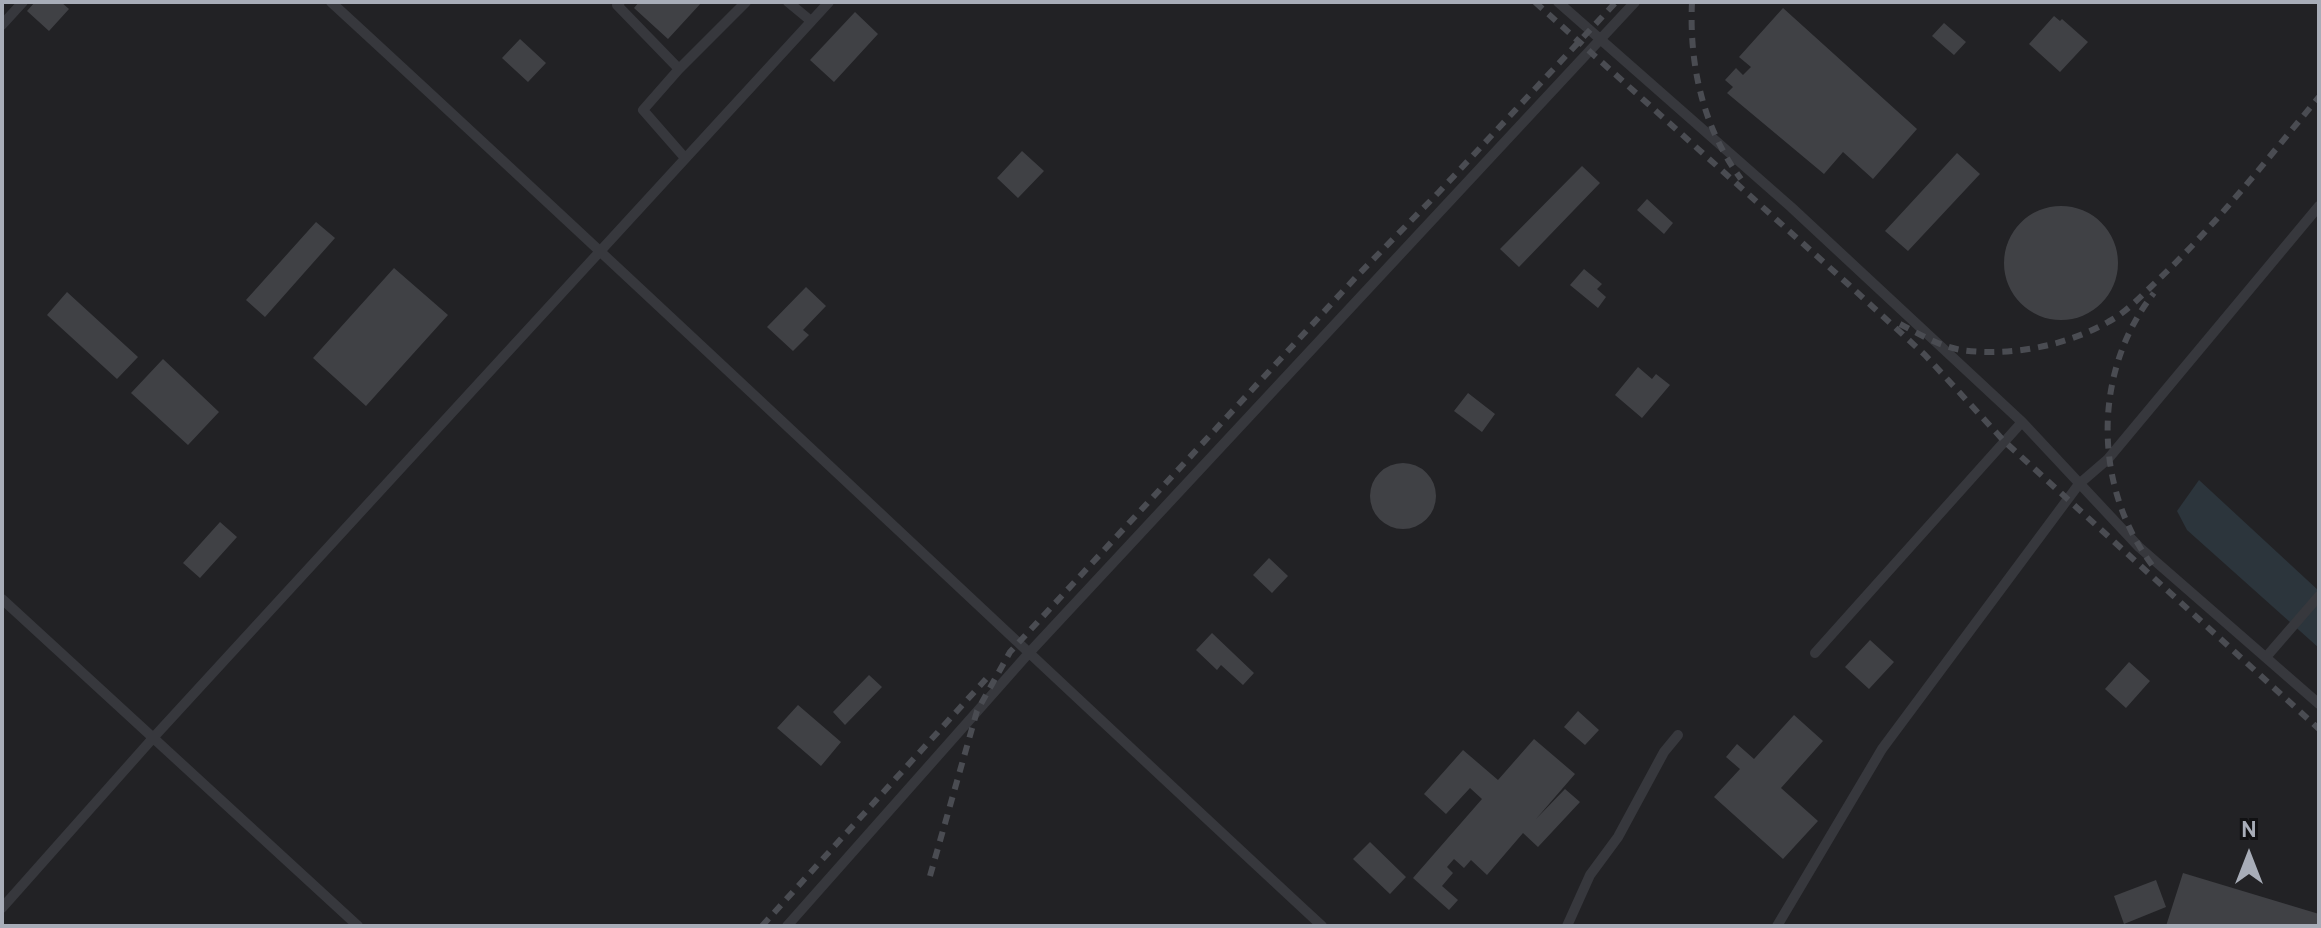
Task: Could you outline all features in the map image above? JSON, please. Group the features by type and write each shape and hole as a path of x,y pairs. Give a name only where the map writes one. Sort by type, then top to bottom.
{"lane":[{"path":"2,25 23,2"},
{"path":"331,2 601,250 1028,654 1322,926"},
{"path":"620,2 617,5 679,69"},
{"path":"685,158 643,110 746,2"},
{"path":"788,2 811,21"},
{"path":"2,908 153,738 829,2"},
{"path":"1558,2 1791,207 2022,422 2139,547 2319,704"},
{"path":"787,926 1028,654 1635,2"},
{"path":"1777,926 1882,749 2079,484 2108,459 2319,206"},
{"path":"1815,653 2022,422"},
{"path":"2267,656 2319,596"},
{"path":"2,599 358,926"},
{"path":"1567,926 1590,875 1618,837 1664,752 1678,735"}],"shaded area":[{"path":"2,2 2319,2 2319,926 2,926"},
{"path":"2199,480 2319,591 2319,648 2187,530 2177,511"}],"building":[{"path":"35,2 61,2 69,9 49,31 27,11"},
{"path":"639,2 702,2 668,39 634,8"},
{"path":"1783,8 1917,129 1873,179 1843,152 1824,174 1727,93 1733,87 1725,80 1736,68 1743,75 1751,67 1739,57"},
{"path":"855,12 878,34 834,82 810,60"},
{"path":"2054,16 2060,21 2062,19 2088,42 2060,72 2029,44"},
{"path":"1944,23 1966,42 1954,55 1932,36"},
{"path":"520,39 546,63 528,82 502,58"},
{"path":"1022,151 1044,171 1018,198 997,178"},
{"path":"1957,153 1980,174 1908,251 1885,231"},
{"path":"1582,166 1600,183 1519,267 1500,249"},
{"path":"1647,199 1673,223 1664,234 1637,210"},
{"path":"2061,206 2083,210 2102,222 2114,241 2118,263 2114,285 2102,304 2083,316 2061,320 2039,316 2020,304 2008,285 2004,263 2008,241 2020,222 2039,210"},
{"path":"316,222 335,238 265,317 246,300"},
{"path":"394,268 448,315 366,406 313,358"},
{"path":"1584,269 1602,284 1597,289 1606,297 1598,308 1570,285"},
{"path":"806,287 826,306 803,330 809,335 793,351 767,327"},
{"path":"67,292 138,357 117,379 47,315"},
{"path":"163,359 219,412 188,445 131,393"},
{"path":"1638,367 1652,379 1656,374 1670,385 1642,418 1615,395"},
{"path":"1468,393 1495,414 1482,432 1454,411"},
{"path":"1403,463 1416,466 1426,473 1433,483 1436,496 1433,509 1426,519 1416,526 1403,529 1390,526 1380,519 1373,509 1370,496 1373,483 1380,473 1390,466"},
{"path":"220,522 237,537 200,578 183,563"},
{"path":"1269,558 1288,576 1272,593 1253,575"},
{"path":"1212,633 1254,673 1243,685 1221,665 1217,670 1196,650"},
{"path":"1870,640 1894,662 1869,689 1845,667"},
{"path":"2129,662 2150,681 2126,708 2105,689"},
{"path":"869,675 882,687 845,725 833,712"},
{"path":"798,705 841,742 821,766 777,728"},
{"path":"1578,711 1599,730 1585,745 1564,727"},
{"path":"1794,715 1823,741 1781,788 1818,821 1783,859 1714,797 1740,769 1726,757 1737,744 1754,759"},
{"path":"1534,739 1575,774 1536,819 1565,789 1580,802 1538,847 1523,833 1487,875 1471,860 1464,868 1454,859 1447,867 1453,873 1442,886 1458,900 1449,910 1413,878 1482,799 1470,788 1446,814 1424,794 1463,750 1498,780"},
{"path":"1370,842 1406,877 1390,894 1353,859"},
{"path":"2183,873 2319,914 2319,926 2166,926"},
{"path":"2156,880 2166,907 2124,924 2114,896"}],"railway":[{"path":"1535,2 1925,355 2004,441 2319,729"},
{"path":"930,876 977,711 1010,652 1357,276 1616,2"},
{"path":"1692,2 1693,49 1701,95 1717,139 1741,179"},
{"path":"1900,324 1953,348 1998,352 2056,343 2108,322 2135,302 2202,236 2319,97"},
{"path":"2152,565 2133,534 2119,501 2110,465 2108,429 2111,393 2119,357 2134,324 2154,293"},
{"path":"762,926 986,679"}]}
